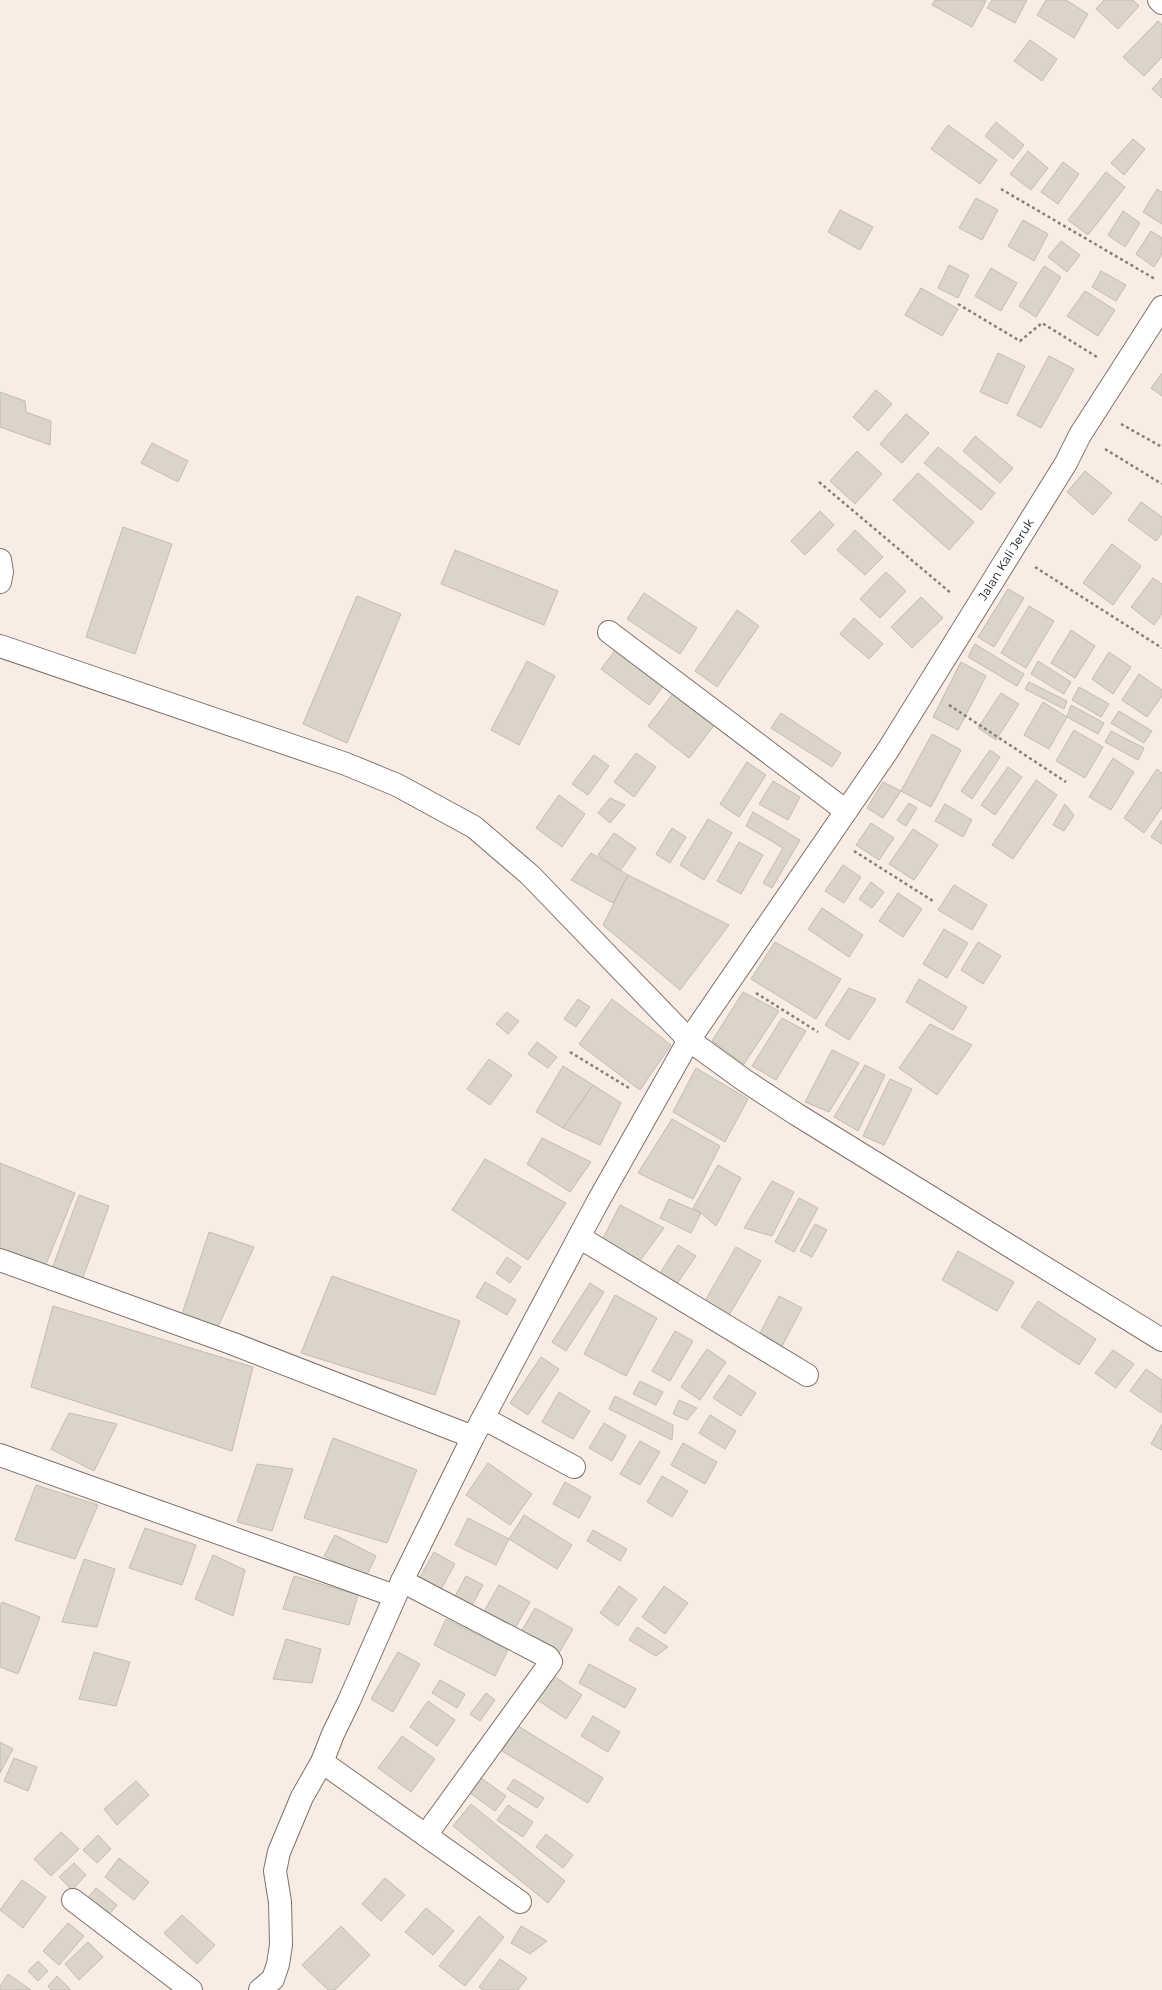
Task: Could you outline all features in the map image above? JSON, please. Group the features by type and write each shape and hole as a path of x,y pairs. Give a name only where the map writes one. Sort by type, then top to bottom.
{"street":[{"name":"Jalan Kali Jeruk","path":"273,1986 281,1945 280,1902 275,1871 279,1852 302,1797 322,1762 398,1588 473,1437 579,1237 689,1040 888,750 1066,463 1080,435 1162,307"},
{"path":"0,560 2,572 0,582"},
{"path":"609,632 846,811"},
{"path":"0,646 346,764 397,785 474,827 530,875 689,1040 744,1080 802,1118 1162,1340"},
{"path":"579,1237 807,1375"},
{"path":"0,1260 232,1343 473,1437"},
{"path":"484,1418 574,1467"},
{"path":"0,1455 398,1588 548,1657 551,1662 426,1836"},
{"path":"322,1762 520,1902"},
{"path":"73,1900 191,1990"}],"path":[{"path":"1001,189 1155,280"},
{"path":"958,304 1020,341 1042,323 1121,372"},
{"path":"1096,410 1162,447"},
{"path":"1080,435 1162,484"},
{"path":"819,482 974,612"},
{"path":"1011,551 1162,648"},
{"path":"925,690 1066,782"},
{"path":"830,835 933,901"},
{"path":"732,978 818,1032"},
{"path":"570,1052 653,1103"}],"building":[{"path":"935,0 986,1 972,27 932,5"},
{"path":"992,0 1027,0 1015,23 987,8"},
{"path":"1046,0 1066,0 1088,14 1074,38 1037,15"},
{"path":"1104,0 1133,0 1139,6 1118,29 1096,9"},
{"path":"1158,21 1162,25 1162,57 1144,76 1123,57"},
{"path":"1030,40 1057,59 1042,81 1014,61"},
{"path":"1162,78 1162,98 1152,89"},
{"path":"996,122 1024,145 1013,159 985,136"},
{"path":"948,125 997,160 980,184 931,149"},
{"path":"1133,139 1145,149 1124,175 1111,163"},
{"path":"1028,151 1048,168 1031,190 1010,174"},
{"path":"1063,162 1079,174 1058,204 1041,192"},
{"path":"1106,172 1125,187 1088,235 1068,220"},
{"path":"1157,189 1162,192 1162,224 1143,212"},
{"path":"976,198 998,210 982,240 959,228"},
{"path":"840,210 873,227 860,250 828,232"},
{"path":"1123,211 1140,223 1125,247 1108,235"},
{"path":"1023,220 1048,234 1034,261 1008,246"},
{"path":"1151,231 1162,238 1162,254 1154,267 1136,254"},
{"path":"1061,241 1080,255 1067,272 1048,257"},
{"path":"949,265 969,275 958,298 938,288"},
{"path":"1044,266 1061,277 1036,317 1019,306"},
{"path":"991,268 1017,283 1001,311 975,296"},
{"path":"1101,271 1126,285 1116,301 1092,287"},
{"path":"921,288 958,309 942,336 905,315"},
{"path":"1085,291 1115,310 1098,336 1067,316"},
{"path":"998,353 1025,366 1007,404 980,392"},
{"path":"1049,356 1074,369 1041,428 1017,415"},
{"path":"1162,373 1162,396 1151,388"},
{"path":"876,390 892,404 868,431 853,417"},
{"path":"0,392 25,401 26,412 51,421 50,445 0,427"},
{"path":"906,414 929,433 902,463 880,444"},
{"path":"975,436 1013,468 1000,483 963,451"},
{"path":"152,443 188,461 178,482 141,463"},
{"path":"938,447 995,493 981,510 924,463"},
{"path":"857,451 882,474 855,504 830,481"},
{"path":"1085,471 1112,493 1093,515 1067,492"},
{"path":"918,473 974,522 949,550 893,500"},
{"path":"1141,502 1162,517 1162,533 1156,541 1128,520"},
{"path":"820,511 834,525 805,555 791,541"},
{"path":"123,527 172,544 135,654 86,637"},
{"path":"855,530 883,557 865,575 837,550"},
{"path":"1112,544 1141,566 1113,605 1083,583"},
{"path":"455,550 558,591 544,625 441,584"},
{"path":"886,572 906,591 880,618 860,599"},
{"path":"1153,578 1162,584 1162,614 1154,625 1131,607"},
{"path":"1008,589 1024,598 994,647 978,637"},
{"path":"644,593 697,628 680,654 627,619"},
{"path":"357,596 401,614 347,743 303,724"},
{"path":"921,597 943,618 912,648 891,627"},
{"path":"1029,606 1054,621 1026,668 1001,653"},
{"path":"737,610 759,626 717,687 695,671"},
{"path":"854,618 883,644 869,659 840,634"},
{"path":"1071,630 1095,646 1075,678 1051,663"},
{"path":"975,644 1024,674 1017,686 968,657"},
{"path":"619,645 667,681 649,705 601,669"},
{"path":"1109,652 1131,667 1113,694 1092,679"},
{"path":"527,661 555,676 519,745 491,730"},
{"path":"1038,661 1071,682 1064,694 1031,674"},
{"path":"961,662 986,676 958,730 933,717"},
{"path":"1139,674 1162,690 1162,696 1147,717 1122,700"},
{"path":"1029,682 1067,701 1064,709 1025,689"},
{"path":"1079,687 1109,704 1101,717 1072,700"},
{"path":"675,691 716,723 689,758 648,726"},
{"path":"1001,693 1019,704 996,740 978,728"},
{"path":"1043,702 1067,717 1049,749 1024,735"},
{"path":"1071,705 1104,723 1098,734 1067,717"},
{"path":"1119,711 1152,731 1144,743 1111,723"},
{"path":"781,713 841,753 832,767 771,728"},
{"path":"1074,730 1103,747 1085,778 1056,761"},
{"path":"1111,731 1144,748 1138,760 1105,742"},
{"path":"932,734 961,750 931,807 901,791"},
{"path":"990,750 1000,757 972,799 961,791"},
{"path":"636,753 656,767 634,797 614,782"},
{"path":"594,755 609,766 588,795 572,784"},
{"path":"1113,758 1134,772 1111,810 1089,797"},
{"path":"747,762 766,775 739,817 720,804"},
{"path":"1008,767 1022,777 995,815 981,805"},
{"path":"1157,769 1162,773 1162,807 1144,833 1124,818"},
{"path":"1036,780 1057,795 1013,859 992,845"},
{"path":"773,781 800,797 788,820 759,804"},
{"path":"883,782 901,791 883,818 867,808"},
{"path":"559,795 585,814 562,847 536,828"},
{"path":"610,798 625,805 610,823 598,813"},
{"path":"909,803 917,808 906,826 897,820"},
{"path":"945,804 972,820 963,837 935,821"},
{"path":"1065,804 1074,815 1064,831 1053,825"},
{"path":"753,812 800,840 772,888 763,883 783,848 746,826"},
{"path":"708,819 732,833 704,880 680,865"},
{"path":"1162,820 1162,844 1151,837"},
{"path":"871,823 894,838 879,860 856,845"},
{"path":"672,828 686,837 670,863 656,854"},
{"path":"913,829 938,845 914,880 889,864"},
{"path":"614,833 636,848 620,871 598,855"},
{"path":"739,842 763,855 741,894 717,881"},
{"path":"591,853 628,875 613,903 571,880"},
{"path":"843,865 861,877 844,903 825,891"},
{"path":"628,875 729,925 680,990 603,925"},
{"path":"871,882 884,892 872,908 859,899"},
{"path":"954,885 987,905 972,930 938,910"},
{"path":"898,893 922,909 903,937 879,921"},
{"path":"822,908 863,935 849,957 808,929"},
{"path":"944,929 968,943 947,978 923,964"},
{"path":"775,942 841,979 816,1019 751,979"},
{"path":"978,942 1001,956 983,984 961,970"},
{"path":"919,979 967,1007 953,1030 906,1002"},
{"path":"849,988 876,999 849,1040 825,1025"},
{"path":"743,992 779,1011 744,1064 712,1041"},
{"path":"578,999 590,1007 576,1027 564,1019"},
{"path":"612,999 671,1045 640,1090 579,1044"},
{"path":"507,1012 519,1021 508,1034 496,1024"},
{"path":"782,1018 806,1031 776,1080 752,1066"},
{"path":"930,1024 972,1045 937,1095 899,1068"},
{"path":"537,1042 557,1057 548,1068 528,1054"},
{"path":"832,1050 859,1063 829,1112 805,1102"},
{"path":"489,1059 512,1075 490,1105 467,1089"},
{"path":"865,1065 885,1075 858,1131 834,1117"},
{"path":"563,1066 593,1085 563,1128 536,1112"},
{"path":"696,1068 748,1099 725,1142 673,1112"},
{"path":"890,1079 912,1089 884,1145 863,1136"},
{"path":"593,1085 621,1103 600,1145 563,1128"},
{"path":"672,1119 720,1146 693,1199 638,1173"},
{"path":"542,1138 591,1162 570,1192 527,1164"},
{"path":"485,1159 566,1203 528,1260 452,1210"},
{"path":"0,1163 75,1193 44,1269 0,1251"},
{"path":"718,1165 741,1178 716,1226 693,1208"},
{"path":"772,1181 794,1192 772,1236 744,1228"},
{"path":"79,1195 109,1206 82,1280 52,1269"},
{"path":"799,1198 818,1208 794,1252 775,1242"},
{"path":"669,1199 701,1213 691,1233 660,1218"},
{"path":"620,1205 664,1228 631,1273 596,1252"},
{"path":"815,1224 827,1230 812,1257 800,1251"},
{"path":"209,1232 254,1247 218,1327 182,1314"},
{"path":"678,1245 696,1256 674,1288 657,1278"},
{"path":"736,1247 761,1261 725,1322 701,1308"},
{"path":"958,1251 1014,1282 997,1311 942,1280"},
{"path":"507,1257 521,1267 510,1283 496,1273"},
{"path":"332,1276 460,1321 435,1395 301,1353"},
{"path":"485,1282 516,1300 507,1315 476,1297"},
{"path":"590,1283 604,1292 566,1351 552,1342"},
{"path":"615,1295 657,1318 626,1376 584,1354"},
{"path":"779,1296 802,1308 780,1350 757,1339"},
{"path":"1038,1301 1096,1339 1079,1365 1021,1327"},
{"path":"53,1306 253,1367 232,1451 31,1387"},
{"path":"675,1331 693,1341 670,1381 652,1371"},
{"path":"707,1349 726,1362 700,1400 681,1387"},
{"path":"1113,1350 1134,1364 1116,1388 1095,1373"},
{"path":"541,1357 559,1369 528,1415 510,1403"},
{"path":"1146,1369 1162,1380 1161,1413 1130,1391"},
{"path":"729,1375 756,1393 741,1416 713,1398"},
{"path":"640,1381 663,1392 656,1405 633,1394"},
{"path":"559,1392 590,1411 573,1439 542,1422"},
{"path":"615,1396 673,1425 672,1440 609,1409"},
{"path":"679,1400 697,1408 687,1420 673,1414"},
{"path":"69,1413 117,1424 94,1471 51,1449"},
{"path":"710,1415 736,1431 725,1449 699,1433"},
{"path":"604,1423 626,1436 612,1461 589,1448"},
{"path":"1162,1424 1162,1450 1151,1444"},
{"path":"333,1438 417,1470 387,1543 304,1518"},
{"path":"640,1441 660,1452 640,1485 620,1474"},
{"path":"683,1443 717,1462 705,1484 671,1465"},
{"path":"488,1463 532,1494 510,1525 466,1495"},
{"path":"257,1464 293,1469 272,1531 237,1522"},
{"path":"662,1476 688,1491 672,1517 647,1502"},
{"path":"565,1482 591,1497 579,1518 553,1504"},
{"path":"36,1485 98,1505 75,1559 15,1540"},
{"path":"524,1515 572,1545 557,1569 509,1539"},
{"path":"468,1518 509,1539 496,1565 455,1545"},
{"path":"145,1528 196,1545 182,1585 129,1568"},
{"path":"593,1530 627,1549 620,1561 587,1541"},
{"path":"335,1535 376,1556 366,1577 324,1556"},
{"path":"434,1552 455,1564 440,1591 419,1579"},
{"path":"213,1555 245,1570 233,1616 195,1599"},
{"path":"84,1559 115,1569 97,1627 62,1622"},
{"path":"294,1576 358,1595 349,1625 283,1609"},
{"path":"466,1576 483,1585 470,1609 453,1600"},
{"path":"499,1585 530,1602 514,1630 483,1613"},
{"path":"619,1586 637,1599 618,1626 600,1613"},
{"path":"664,1586 688,1603 665,1634 642,1617"},
{"path":"2,1602 40,1617 18,1674 0,1667 0,1607"},
{"path":"535,1608 573,1629 559,1653 521,1632"},
{"path":"446,1619 508,1650 495,1676 434,1645"},
{"path":"637,1627 668,1647 656,1656 629,1640"},
{"path":"286,1639 321,1649 312,1683 273,1679"},
{"path":"94,1652 130,1662 116,1706 79,1699"},
{"path":"398,1652 420,1664 393,1712 371,1699"},
{"path":"589,1664 636,1689 625,1708 579,1683"},
{"path":"546,1671 582,1695 566,1719 530,1695"},
{"path":"440,1680 465,1694 457,1708 432,1693"},
{"path":"486,1693 495,1700 480,1721 470,1714"},
{"path":"428,1701 455,1720 437,1746 410,1727"},
{"path":"593,1716 620,1732 608,1752 581,1736"},
{"path":"518,1726 603,1778 588,1803 502,1751"},
{"path":"402,1736 435,1759 411,1792 378,1768"},
{"path":"0,1742 13,1749 0,1773"},
{"path":"14,1758 37,1767 28,1791 4,1781"},
{"path":"477,1775 506,1796 495,1811 466,1790"},
{"path":"514,1779 544,1798 537,1808 507,1789"},
{"path":"136,1781 149,1795 117,1825 104,1809"},
{"path":"471,1804 565,1881 548,1903 453,1826"},
{"path":"508,1805 533,1822 523,1837 497,1820"},
{"path":"61,1832 79,1849 51,1876 34,1859"},
{"path":"546,1834 573,1855 563,1868 536,1847"},
{"path":"98,1835 111,1849 97,1863 83,1850"},
{"path":"119,1858 149,1882 134,1900 105,1877"},
{"path":"74,1863 86,1875 72,1890 59,1877"},
{"path":"385,1878 405,1895 381,1921 362,1904"},
{"path":"22,1880 46,1897 23,1928 0,1910"},
{"path":"96,1888 117,1905 100,1926 79,1908"},
{"path":"426,1908 454,1931 433,1955 405,1932"},
{"path":"182,1915 215,1945 197,1964 164,1933"},
{"path":"479,1916 504,1937 465,1986 439,1966"},
{"path":"68,1923 84,1936 59,1965 43,1951"},
{"path":"341,1926 370,1955 335,1990 328,1990 302,1965"},
{"path":"521,1926 547,1941 530,1954 511,1943"},
{"path":"88,1942 103,1957 79,1980 65,1964"},
{"path":"500,1959 527,1978 518,1990 483,1990 479,1987"},
{"path":"38,1961 48,1971 38,1981 28,1971"},
{"path":"8,1974 31,1990 0,1990 0,1986"},
{"path":"57,1976 71,1990 51,1990 48,1986"}]}
